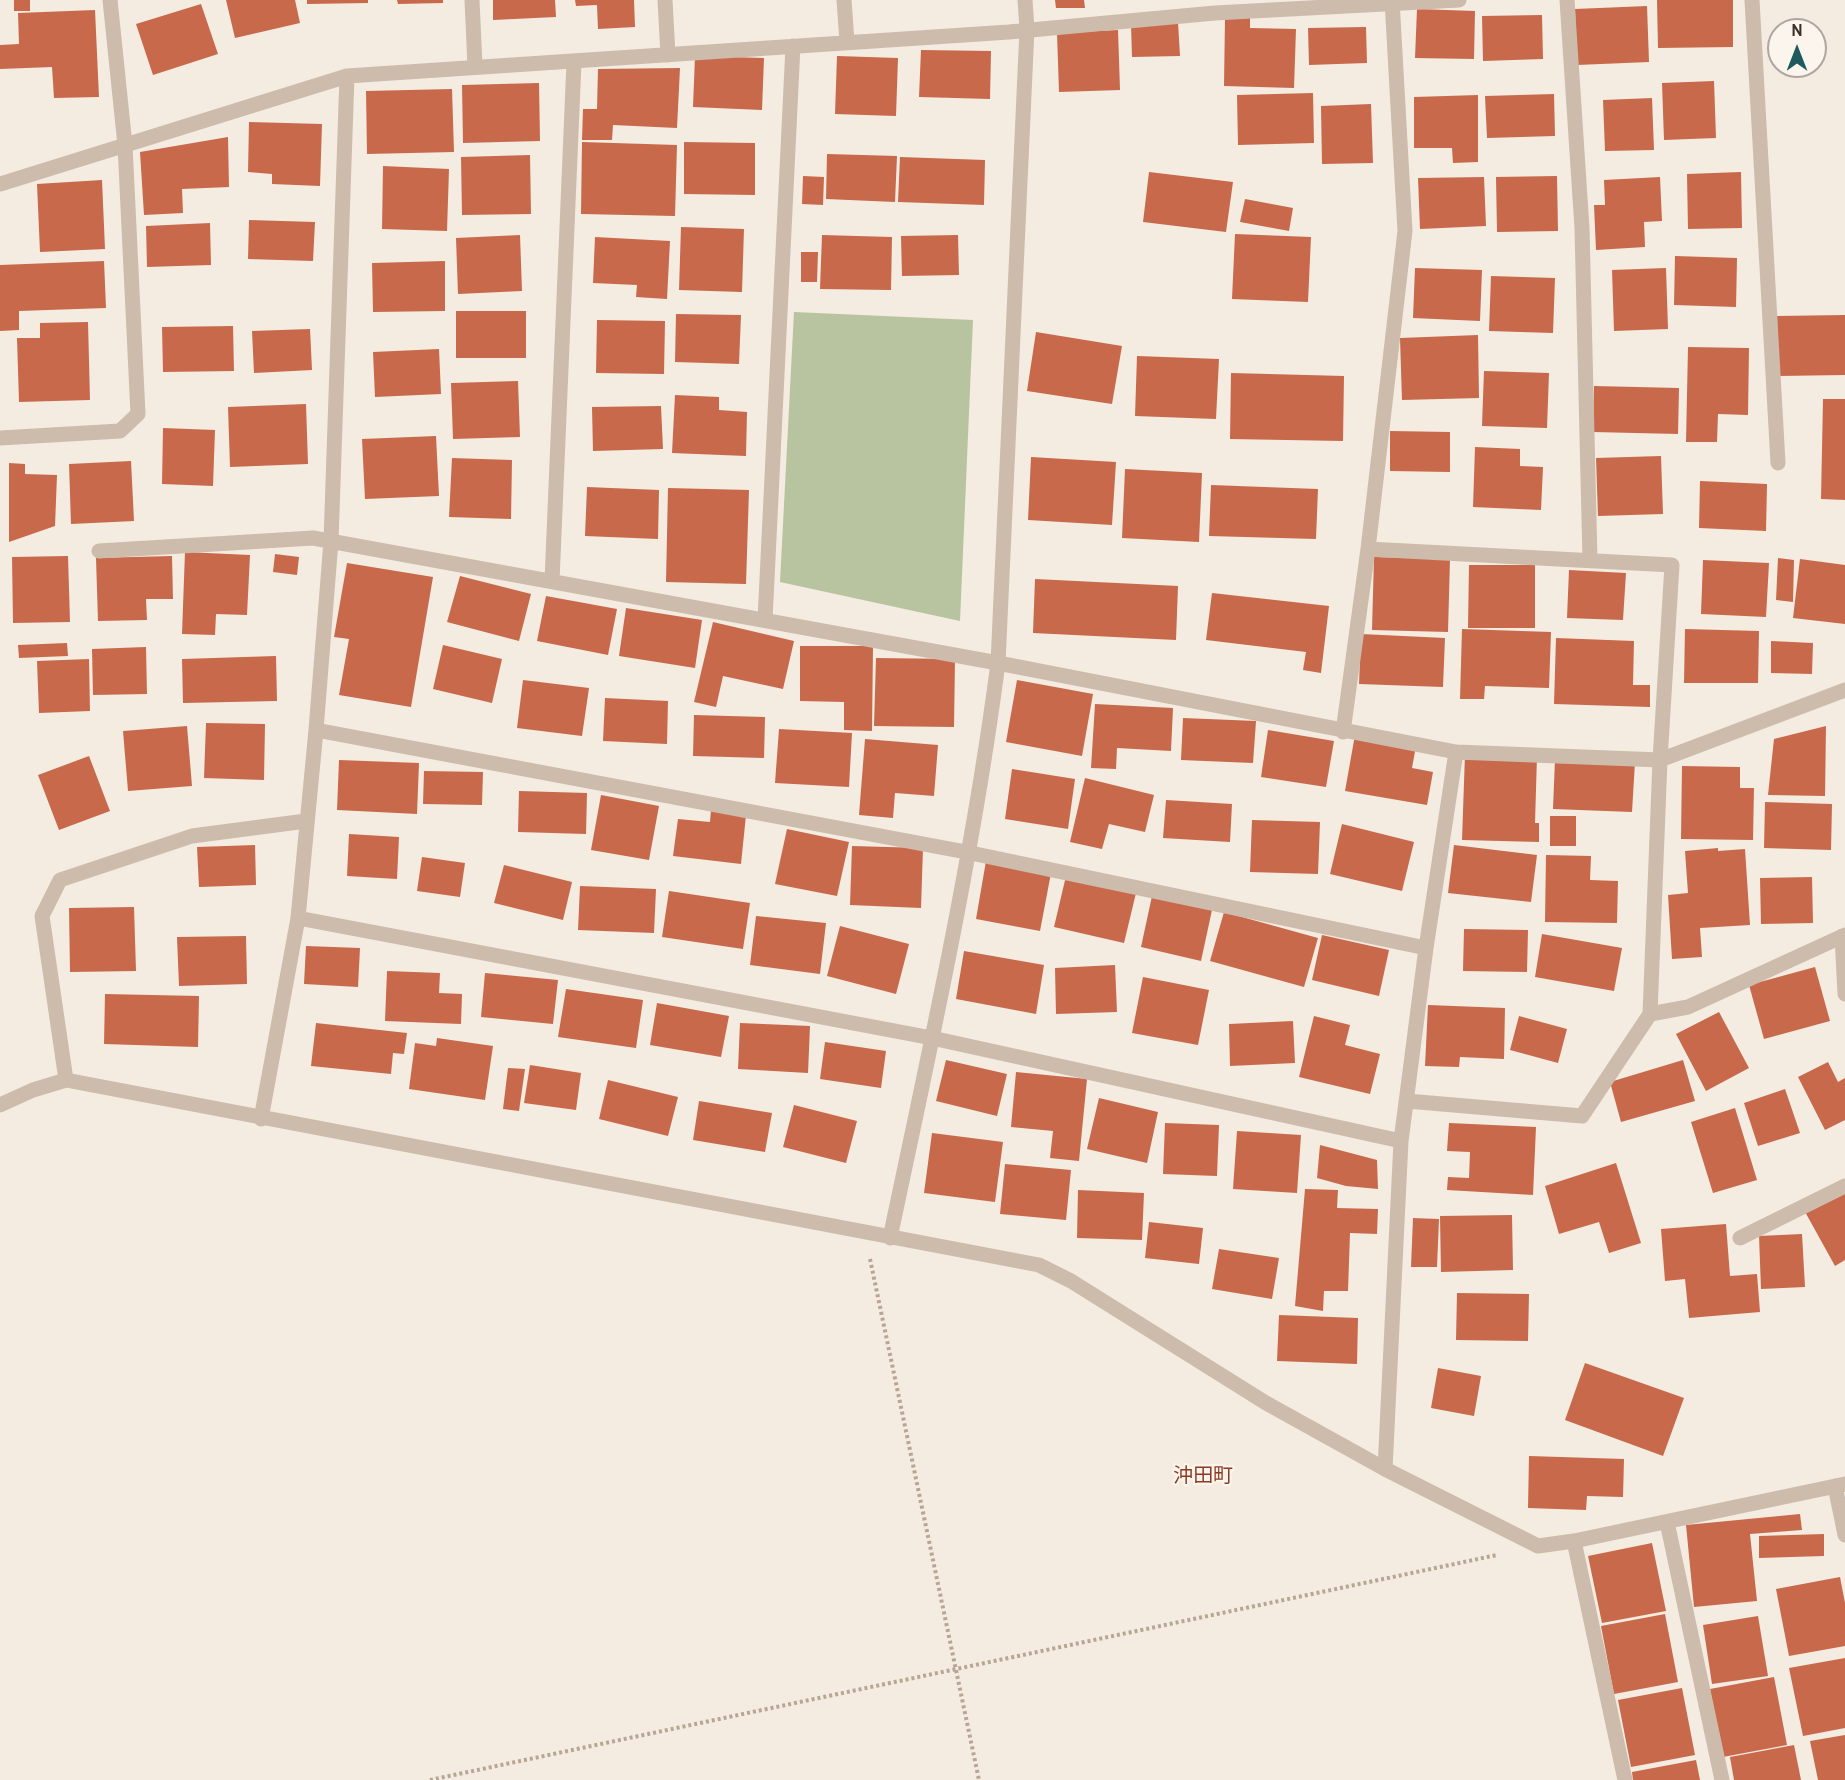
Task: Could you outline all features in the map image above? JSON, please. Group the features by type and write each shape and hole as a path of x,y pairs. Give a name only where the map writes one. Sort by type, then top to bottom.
{"street":[{"path":"0,438 120,431 138,414 124,145 110,0"},
{"path":"472,0 475,66"},
{"path":"665,0 669,55"},
{"path":"844,0 847,42"},
{"path":"890,1238 932,1038 986,753 998,663 1027,29 1025,0"},
{"path":"0,184 347,76 1027,29 1215,6 1459,0"},
{"path":"1567,0 1582,228 1590,560"},
{"path":"1752,0 1778,463"},
{"path":"1343,732 1368,549 1406,231 1392,2"},
{"path":"765,620 793,46"},
{"path":"552,581 574,62"},
{"path":"261,1119 298,918 316,730 331,541 347,76"},
{"path":"99,550 314,538 998,663 1343,732 1456,752 1660,760 1845,690"},
{"path":"1368,549 1672,565 1660,760 1650,1014 1582,1116 1407,1101"},
{"path":"316,730 966,852 1426,948"},
{"path":"1385,1469 1401,1141 1426,948 1456,752"},
{"path":"66,1080 42,916 60,880 192,836 306,820"},
{"path":"298,918 932,1038 1401,1141"},
{"path":"1650,1014 1688,1007 1844,935 1845,994"},
{"path":"0,1105 33,1090 66,1080 261,1119 1039,1265 1071,1281 1266,1403 1385,1469 1538,1546 1574,1541 1840,1485 1845,1536"},
{"path":"1740,1238 1845,1186"},
{"path":"1667,1522 1722,1780"},
{"path":"1574,1541 1625,1780"}],"path":[{"path":"890,1238 869,1260 979,1780"},
{"path":"430,1780 1538,1546"}],"green space":[{"path":"794,312 973,320 960,621 780,582"}],"building":[{"path":"14,0 30,0 30,11 14,11"},
{"path":"226,0 295,0 300,23 235,38"},
{"path":"307,0 368,0 368,3 307,4"},
{"path":"397,0 443,0 443,3 398,4"},
{"path":"493,0 555,0 556,17 493,20"},
{"path":"575,0 634,0 635,27 598,29 597,5 576,6"},
{"path":"1055,0 1084,0 1085,8 1056,8"},
{"path":"1657,0 1733,0 1733,47 1658,48"},
{"path":"201,4 218,54 153,75 136,24"},
{"path":"1647,6 1649,62 1577,65 1575,9"},
{"path":"1417,9 1475,11 1474,59 1415,58"},
{"path":"95,10 99,97 54,98 52,67 0,69 0,45 19,44 18,13"},
{"path":"1542,15 1543,59 1483,61 1482,16"},
{"path":"1225,18 1250,18 1250,28 1296,29 1294,88 1224,86"},
{"path":"1178,22 1180,56 1132,57 1131,24"},
{"path":"1366,27 1367,63 1309,65 1308,28"},
{"path":"1118,30 1120,90 1059,92 1057,33"},
{"path":"921,50 991,51 990,99 919,97"},
{"path":"695,56 764,58 762,110 693,107"},
{"path":"837,56 898,58 896,116 835,114"},
{"path":"680,68 677,128 613,125 612,140 582,140 583,109 597,109 598,69"},
{"path":"1714,81 1716,138 1664,140 1662,83"},
{"path":"539,83 540,141 463,143 462,85"},
{"path":"452,89 454,152 367,154 366,91"},
{"path":"1313,93 1314,143 1238,145 1237,95"},
{"path":"1554,94 1555,136 1487,138 1485,96"},
{"path":"1478,95 1478,162 1453,163 1452,148 1414,148 1414,97"},
{"path":"1652,98 1654,150 1605,151 1603,100"},
{"path":"1371,104 1373,163 1322,164 1321,106"},
{"path":"249,122 322,124 320,186 272,184 272,174 248,172"},
{"path":"228,137 229,187 182,189 183,213 144,215 140,152"},
{"path":"582,142 677,145 675,216 581,214"},
{"path":"684,142 755,143 755,195 684,194"},
{"path":"827,154 897,156 895,202 826,199"},
{"path":"530,155 531,214 462,215 461,157"},
{"path":"900,157 985,160 984,205 898,202"},
{"path":"383,166 449,169 447,231 382,229"},
{"path":"1149,172 1233,182 1226,232 1143,222"},
{"path":"1741,172 1742,228 1688,229 1687,174"},
{"path":"803,176 824,177 823,205 802,204"},
{"path":"1557,176 1558,231 1497,232 1496,177"},
{"path":"1484,177 1486,226 1420,229 1418,178"},
{"path":"1660,177 1662,221 1644,222 1645,247 1596,250 1594,205 1605,205 1604,180"},
{"path":"102,180 105,249 40,252 37,184"},
{"path":"1245,199 1293,208 1289,231 1240,222"},
{"path":"249,220 315,222 313,261 248,259"},
{"path":"210,223 211,265 147,267 146,226"},
{"path":"681,227 744,229 742,292 679,290"},
{"path":"1235,234 1311,237 1308,302 1232,299"},
{"path":"520,235 522,291 458,294 456,238"},
{"path":"822,235 892,237 891,290 820,289"},
{"path":"958,235 959,275 902,276 901,236"},
{"path":"595,237 670,241 667,299 636,297 637,285 593,283"},
{"path":"801,252 818,252 817,282 801,282"},
{"path":"1675,256 1737,258 1736,307 1674,305"},
{"path":"104,261 106,308 19,311 19,330 0,331 0,265"},
{"path":"445,261 445,311 373,312 372,263"},
{"path":"1415,268 1482,270 1480,321 1413,318"},
{"path":"1666,268 1668,329 1614,331 1612,270"},
{"path":"1491,276 1555,278 1553,333 1489,331"},
{"path":"456,311 526,311 526,358 456,358"},
{"path":"676,314 741,315 739,364 675,362"},
{"path":"1845,315 1845,375 1778,376 1777,316"},
{"path":"597,320 665,321 664,374 596,373"},
{"path":"88,322 90,400 19,402 17,338 40,338 40,323"},
{"path":"233,326 234,371 163,372 162,327"},
{"path":"310,329 312,370 254,373 252,331"},
{"path":"1036,332 1122,346 1112,404 1027,391"},
{"path":"1478,335 1479,398 1402,400 1400,338"},
{"path":"1688,347 1749,348 1748,415 1718,414 1717,442 1686,442"},
{"path":"439,349 441,394 375,397 373,352"},
{"path":"1137,356 1219,359 1216,419 1135,416"},
{"path":"1484,371 1549,373 1547,428 1482,426"},
{"path":"1231,373 1344,376 1343,441 1230,439"},
{"path":"518,381 520,437 453,439 451,383"},
{"path":"1594,386 1679,388 1678,434 1593,432"},
{"path":"675,395 719,397 719,410 747,412 746,456 672,453"},
{"path":"1823,399 1845,399 1845,500 1821,499"},
{"path":"306,404 308,464 230,467 228,407"},
{"path":"661,406 663,449 593,451 592,407"},
{"path":"163,428 215,430 213,486 162,484"},
{"path":"1390,431 1450,432 1450,472 1390,471"},
{"path":"436,436 439,496 365,499 362,439"},
{"path":"1475,447 1520,449 1520,466 1543,467 1541,510 1473,507"},
{"path":"1661,456 1663,514 1598,516 1596,458"},
{"path":"1031,457 1116,462 1112,525 1028,520"},
{"path":"452,458 512,460 511,519 449,517"},
{"path":"131,461 134,521 71,524 69,464"},
{"path":"9,463 25,464 25,474 57,475 55,526 9,542"},
{"path":"1125,469 1202,473 1199,542 1122,538"},
{"path":"1700,481 1767,484 1766,531 1699,528"},
{"path":"1211,485 1318,489 1316,539 1209,536"},
{"path":"587,487 659,490 658,539 585,536"},
{"path":"668,488 749,490 746,584 666,582"},
{"path":"185,552 250,555 247,615 216,614 215,635 182,634"},
{"path":"275,554 299,557 297,575 273,572"},
{"path":"68,556 70,622 13,623 12,557"},
{"path":"172,556 173,599 146,599 147,620 98,621 96,558"},
{"path":"1374,557 1450,559 1448,632 1372,630"},
{"path":"1778,558 1794,560 1793,602 1776,600"},
{"path":"1800,559 1845,565 1845,624 1793,618"},
{"path":"1703,560 1769,563 1766,617 1701,614"},
{"path":"347,563 433,577 411,707 339,695 349,639 334,637"},
{"path":"1469,565 1535,565 1535,628 1468,628"},
{"path":"1569,570 1626,573 1623,620 1567,618"},
{"path":"460,576 531,594 519,641 447,622"},
{"path":"1035,579 1178,586 1176,640 1033,633"},
{"path":"1212,593 1329,606 1321,673 1303,670 1306,652 1206,640"},
{"path":"546,596 617,609 608,655 537,641"},
{"path":"626,608 702,620 695,668 619,656"},
{"path":"713,622 794,641 783,689 723,676 716,707 694,702"},
{"path":"1462,629 1551,632 1549,688 1485,686 1484,699 1460,699"},
{"path":"1685,629 1759,631 1758,683 1684,683"},
{"path":"1361,634 1445,638 1443,687 1359,684"},
{"path":"1556,638 1634,641 1633,685 1650,685 1650,707 1554,704"},
{"path":"1771,641 1813,643 1812,674 1771,673"},
{"path":"67,643 68,656 19,658 18,645"},
{"path":"443,645 502,659 492,703 433,689"},
{"path":"800,646 873,646 872,731 844,730 844,702 800,701"},
{"path":"146,647 147,694 93,695 92,649"},
{"path":"276,656 277,701 183,703 182,659"},
{"path":"876,658 955,659 954,727 874,726"},
{"path":"89,659 90,711 39,713 37,661"},
{"path":"523,680 589,688 582,736 517,728"},
{"path":"1017,680 1093,694 1082,756 1006,742"},
{"path":"605,698 668,701 667,744 603,741"},
{"path":"1095,704 1173,708 1171,751 1117,748 1116,769 1091,768"},
{"path":"694,715 765,717 764,758 693,756"},
{"path":"1183,718 1256,721 1253,763 1181,760"},
{"path":"206,723 265,724 264,780 204,778"},
{"path":"187,726 192,786 128,791 123,731"},
{"path":"1826,726 1825,796 1768,795 1774,739"},
{"path":"779,729 852,733 849,787 775,783"},
{"path":"1268,730 1334,741 1326,787 1261,777"},
{"path":"1355,735 1416,746 1412,768 1433,772 1427,805 1345,791"},
{"path":"865,739 938,745 934,796 895,793 893,818 859,815"},
{"path":"1465,754 1537,756 1535,823 1539,823 1539,842 1462,840"},
{"path":"89,756 110,811 59,830 38,775"},
{"path":"1555,759 1635,762 1632,812 1553,809"},
{"path":"339,760 419,763 417,814 337,810"},
{"path":"1682,766 1740,767 1740,788 1754,788 1753,840 1681,839"},
{"path":"1012,769 1075,779 1068,829 1005,819"},
{"path":"424,771 483,772 482,805 423,804"},
{"path":"1085,778 1154,795 1145,832 1109,824 1102,849 1070,842"},
{"path":"519,791 587,793 586,834 518,832"},
{"path":"601,795 659,806 649,860 591,850"},
{"path":"1166,800 1232,804 1230,842 1163,838"},
{"path":"1765,802 1832,804 1831,850 1764,848"},
{"path":"711,810 746,815 741,864 673,856 678,819 710,822"},
{"path":"1550,816 1576,816 1576,846 1550,846"},
{"path":"1252,820 1320,822 1318,874 1250,872"},
{"path":"1342,824 1414,842 1402,891 1330,874"},
{"path":"787,829 849,842 837,896 775,884"},
{"path":"349,834 399,837 397,879 347,876"},
{"path":"255,845 256,885 199,887 197,847"},
{"path":"1454,845 1537,855 1531,902 1448,893"},
{"path":"852,846 923,848 921,908 850,905"},
{"path":"1718,848 1718,851 1745,849 1750,925 1700,928 1702,957 1672,959 1668,895 1688,893 1685,851"},
{"path":"1546,855 1591,856 1590,880 1618,881 1617,923 1545,922"},
{"path":"422,857 465,863 460,897 417,891"},
{"path":"986,861 1051,873 1040,931 976,919"},
{"path":"504,865 572,882 563,920 494,903"},
{"path":"1066,876 1136,893 1124,943 1054,927"},
{"path":"1812,877 1813,923 1761,924 1760,878"},
{"path":"580,886 656,889 654,933 578,930"},
{"path":"669,891 750,903 743,949 662,937"},
{"path":"1152,896 1212,910 1201,961 1141,947"},
{"path":"134,907 136,971 70,972 69,908"},
{"path":"1224,912 1318,938 1304,987 1210,961"},
{"path":"756,916 826,923 820,974 750,965"},
{"path":"840,926 909,944 896,994 827,976"},
{"path":"1464,929 1528,930 1527,972 1463,971"},
{"path":"1542,934 1622,948 1614,991 1535,977"},
{"path":"1322,935 1389,950 1379,996 1312,980"},
{"path":"246,936 247,984 179,986 177,937"},
{"path":"306,946 360,948 358,987 304,984"},
{"path":"964,951 1044,965 1036,1014 956,999"},
{"path":"1115,965 1117,1012 1056,1014 1055,968"},
{"path":"1815,967 1830,1021 1764,1039 1749,985"},
{"path":"387,971 440,973 439,993 462,994 461,1024 385,1021"},
{"path":"485,973 558,980 553,1024 481,1017"},
{"path":"1143,977 1209,990 1198,1045 1132,1033"},
{"path":"566,989 643,1000 636,1048 558,1037"},
{"path":"105,994 199,996 198,1047 104,1044"},
{"path":"657,1003 729,1016 721,1057 650,1045"},
{"path":"1428,1005 1505,1008 1504,1059 1460,1057 1459,1067 1425,1066"},
{"path":"1719,1012 1749,1068 1706,1091 1676,1034"},
{"path":"1314,1016 1350,1025 1345,1045 1380,1054 1370,1094 1299,1077"},
{"path":"1519,1016 1567,1029 1558,1063 1510,1050"},
{"path":"1293,1021 1295,1063 1230,1066 1229,1024"},
{"path":"316,1023 407,1033 404,1054 393,1053 391,1074 311,1066"},
{"path":"740,1023 810,1026 808,1073 738,1069"},
{"path":"437,1038 493,1046 485,1100 409,1089 415,1043 436,1046"},
{"path":"825,1042 886,1051 881,1088 820,1079"},
{"path":"946,1060 1007,1074 997,1116 936,1101"},
{"path":"1683,1060 1695,1101 1621,1122 1610,1082"},
{"path":"1828,1062 1838,1082 1845,1078 1845,1120 1825,1130 1798,1077"},
{"path":"530,1065 581,1073 576,1110 524,1103"},
{"path":"508,1068 525,1069 519,1111 503,1109"},
{"path":"1016,1072 1087,1079 1079,1161 1050,1158 1053,1131 1011,1127"},
{"path":"608,1080 678,1097 668,1136 599,1119"},
{"path":"1785,1089 1800,1133 1758,1146 1744,1103"},
{"path":"1099,1098 1158,1112 1147,1163 1087,1149"},
{"path":"699,1101 772,1113 765,1152 693,1140"},
{"path":"794,1105 857,1121 846,1163 783,1147"},
{"path":"1735,1108 1757,1180 1713,1193 1691,1122"},
{"path":"1165,1123 1219,1125 1217,1176 1163,1174"},
{"path":"1449,1123 1536,1127 1533,1195 1447,1190 1448,1177 1469,1178 1470,1152 1447,1151"},
{"path":"1237,1131 1301,1135 1297,1193 1233,1189"},
{"path":"932,1133 1003,1142 995,1202 924,1193"},
{"path":"1320,1145 1377,1160 1378,1189 1346,1186 1317,1178"},
{"path":"1616,1163 1641,1243 1609,1253 1599,1222 1559,1234 1545,1186"},
{"path":"1005,1164 1071,1170 1066,1220 1000,1214"},
{"path":"1305,1189 1338,1190 1337,1208 1378,1209 1377,1234 1350,1233 1348,1291 1324,1291 1323,1311 1295,1306"},
{"path":"1845,1189 1845,1260 1835,1266 1804,1210"},
{"path":"1078,1190 1144,1193 1142,1240 1077,1238"},
{"path":"1512,1215 1513,1270 1441,1272 1440,1216"},
{"path":"1413,1218 1439,1219 1437,1267 1411,1267"},
{"path":"1149,1222 1203,1228 1199,1264 1145,1258"},
{"path":"1726,1224 1730,1276 1757,1274 1760,1312 1689,1318 1685,1279 1665,1281 1661,1229"},
{"path":"1802,1234 1805,1287 1761,1289 1759,1236"},
{"path":"1219,1249 1279,1258 1272,1299 1212,1289"},
{"path":"1457,1293 1529,1294 1528,1341 1456,1340"},
{"path":"1279,1315 1358,1318 1357,1364 1277,1361"},
{"path":"1585,1363 1684,1398 1663,1456 1565,1420"},
{"path":"1438,1368 1481,1376 1474,1416 1431,1408"},
{"path":"1529,1456 1624,1459 1623,1497 1587,1496 1586,1510 1528,1508"},
{"path":"1800,1514 1802,1530 1750,1534 1757,1601 1694,1607 1686,1525"},
{"path":"1824,1534 1824,1556 1759,1558 1759,1536"},
{"path":"1652,1543 1666,1611 1602,1623 1588,1556"},
{"path":"1840,1577 1845,1603 1845,1646 1789,1656 1776,1589"},
{"path":"1665,1614 1678,1682 1614,1694 1601,1626"},
{"path":"1758,1616 1768,1676 1712,1684 1703,1625"},
{"path":"1845,1658 1845,1728 1803,1736 1789,1668"},
{"path":"1774,1677 1787,1745 1723,1757 1710,1689"},
{"path":"1682,1688 1695,1755 1631,1767 1618,1700"},
{"path":"1845,1735 1845,1780 1818,1780 1810,1741"},
{"path":"1794,1745 1801,1780 1734,1780 1730,1757"},
{"path":"1696,1760 1700,1780 1633,1780 1632,1772"}],"district":[{"name":"沖田町","path":"1203,1478"}]}
